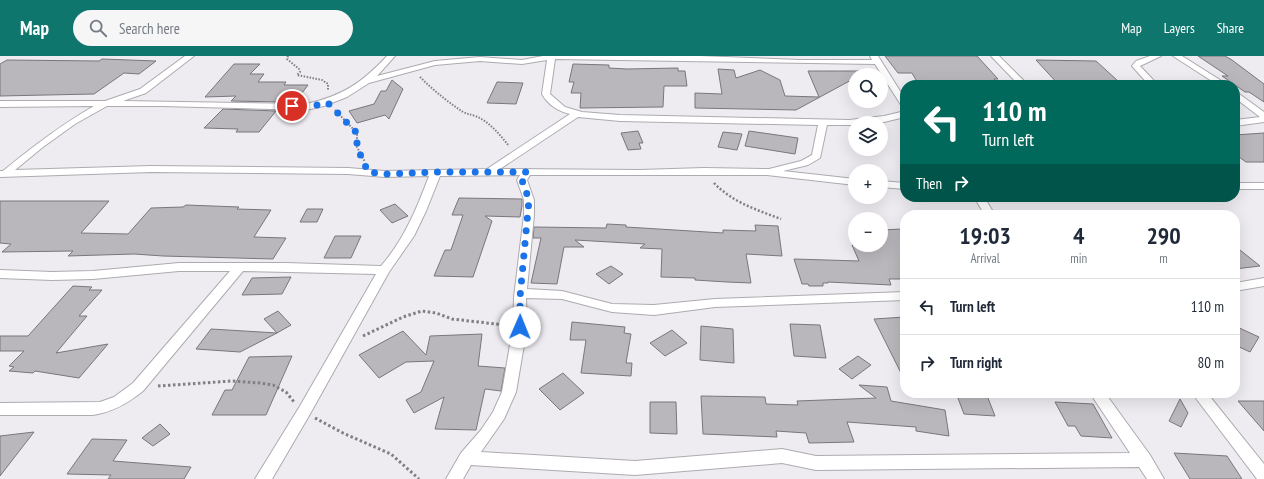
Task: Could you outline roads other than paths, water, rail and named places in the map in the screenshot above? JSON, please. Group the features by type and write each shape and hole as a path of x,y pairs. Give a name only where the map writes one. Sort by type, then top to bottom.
{"street":[{"path":"3,174 72,122 104,104 143,91 168,70 190,56"},
{"path":"0,104 162,103 306,107 328,103 357,90 391,56"},
{"path":"435,63 442,56"},
{"path":"995,56 1019,80"},
{"path":"1149,80 1136,66 1139,63 1157,56"},
{"path":"1177,56 1216,80"},
{"path":"367,81 435,63 480,59 522,62 552,57 656,59 690,58 799,62 876,59 900,97"},
{"path":"552,57 546,94 554,104 562,110 576,114 620,118 823,123 849,123 884,119 900,115"},
{"path":"1240,98 1264,117 1263,120 1240,122"},
{"path":"489,172 576,114"},
{"path":"767,172 804,163 817,156 823,123"},
{"path":"3,174 151,169 368,172 385,174 436,172 640,173 704,171 767,172 848,182"},
{"path":"263,479 305,410 384,270 394,259 422,210 436,172"},
{"path":"454,479 467,458 486,435 499,415 509,392 520,327 521,293 529,200 522,180 527,172"},
{"path":"888,185 900,186"},
{"path":"1240,186 1264,186"},
{"path":"0,274 52,276 93,275 179,267 384,270"},
{"path":"0,409 101,408 119,401 138,387 240,267"},
{"path":"1240,286 1264,282"},
{"path":"521,293 562,295 612,308 654,310 715,303 794,302 805,299 900,296"},
{"path":"1101,398 1156,479"},
{"path":"1203,398 1264,476"},
{"path":"467,458 639,474 782,456 816,463 1144,460"}]}
